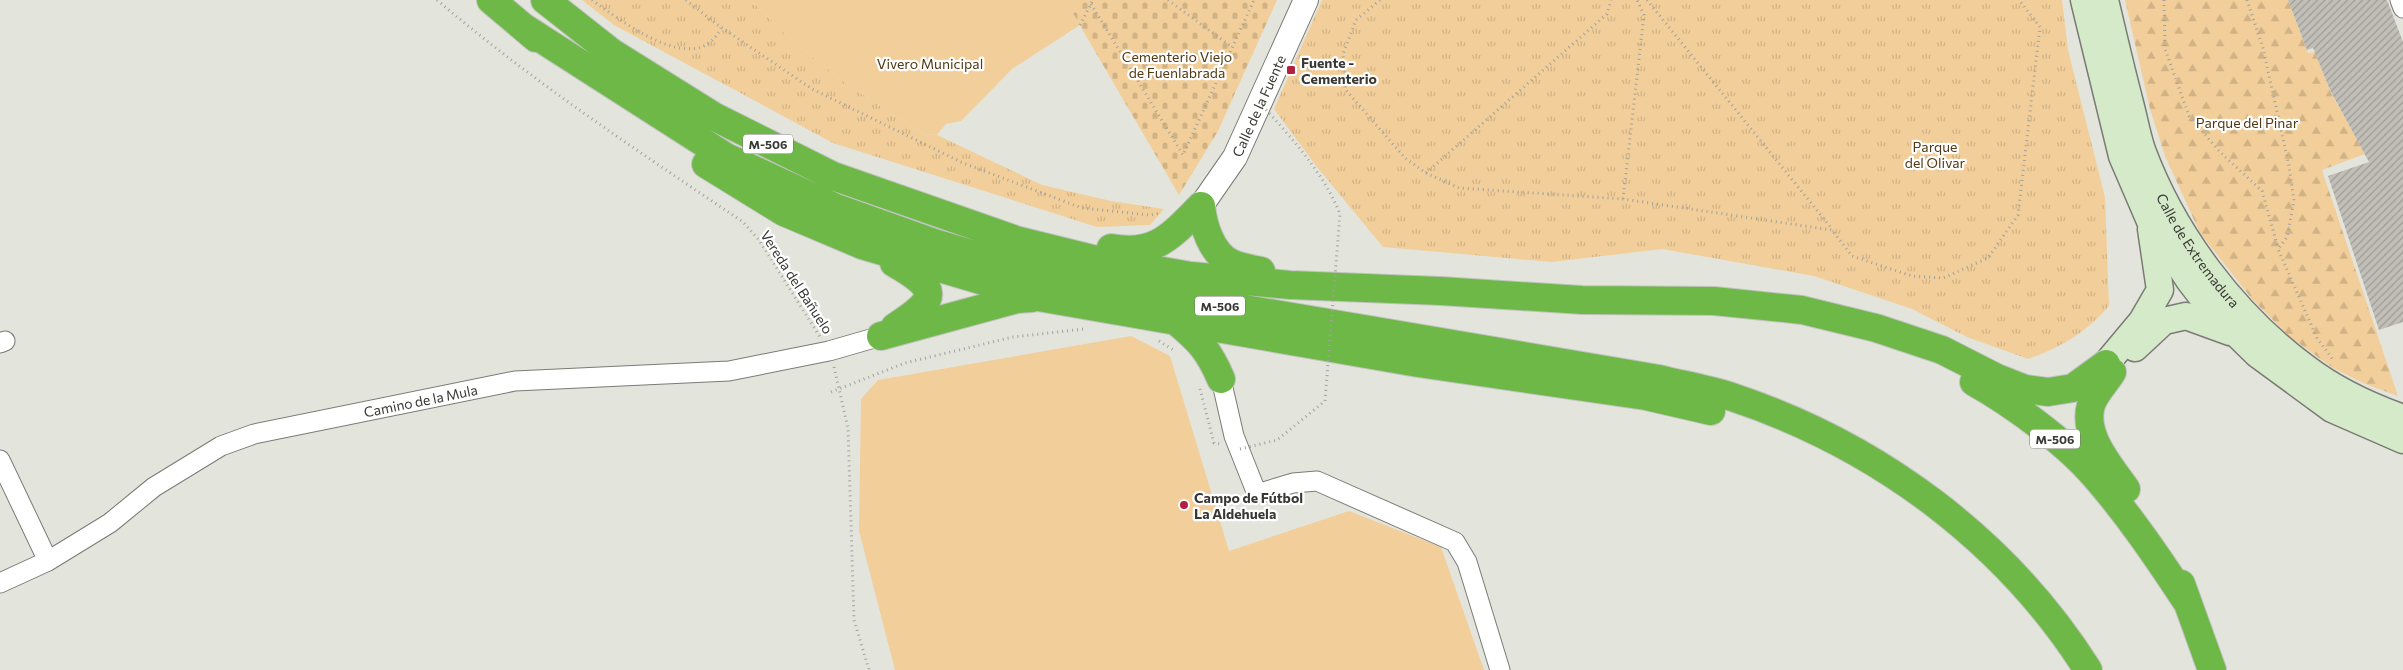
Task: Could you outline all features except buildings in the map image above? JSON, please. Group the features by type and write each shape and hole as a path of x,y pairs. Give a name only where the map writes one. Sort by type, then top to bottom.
{"highway":[{"name":"M-506","path":"491,0 523,27 726,156 836,208 934,243 1011,266 1097,284 1659,379 1732,397 1814,429 1886,468 1942,507 2020,581 2088,670"},
{"name":"M-506","path":"545,0 611,52 715,117 833,176 1016,240 1093,259 1192,276 1290,285 1582,300 1714,301 1802,310 1876,328 1992,392 2049,435 2093,474 2138,529 2187,602 2212,670"},
{"path":"523,27 585,86 683,150 784,212 862,245 1038,297 1418,364 1646,396 1718,412 1776,430 1836,457 1890,489 1942,507"},
{"path":"1016,240 1073,241 1139,251 1150,248 1168,237 1201,206"},
{"path":"1201,206 1204,226 1219,252 1229,262 1324,286"},
{"path":"862,245 918,277 927,286 928,293 924,306 881,336"},
{"path":"881,336 1016,299 1038,297"},
{"path":"1177,322 1199,340 1212,359 1210,379"},
{"path":"1876,328 1942,350 1997,378 2026,389 2048,392 2073,388 2109,368"},
{"path":"1210,379 1228,356 1239,346 1260,336"},
{"path":"2109,368 2091,405 2090,429 2103,456 2168,548 2187,602"}],"main road":[{"name":"Calle de Extremadura","path":"2084,0 2122,156 2150,221 2212,310 2257,354 2332,409 2374,430 2403,440"},
{"name":"Calle de Extremadura","path":"2105,0 2142,149 2168,211 2206,267 2232,299 2264,332 2306,368 2342,392 2403,418"},
{"name":"Calle de Extremadura","path":"2109,368 2142,321 2160,290 2150,221"},
{"name":"Calle de Extremadura","path":"2109,368 2164,322 2186,316 2236,335"}],"street":[{"name":"Calle de la Fuente","path":"1201,206 1235,157 1306,0"},
{"path":"2400,0 2403,8"},
{"name":"Camino de la Mula","path":"0,582 48,561 110,523 154,487 221,446 254,434 515,381 729,371 829,351 881,336"},
{"path":"1210,379 1234,436 1231,447 1257,494 1293,483 1317,482 1455,542 1467,562 1500,670"},
{"path":"0,460 48,561"}],"path":[{"name":"Vereda del Bañuelo","path":"436,0 482,39 558,97 743,222 759,240 829,351 840,390 848,428 854,620 869,670"},
{"path":"592,0 622,21 673,48 704,47 714,41 722,28"},
{"path":"686,0 722,28 812,89 963,162 1082,208 1150,216 1167,212"},
{"path":"1080,25 1093,0"},
{"path":"1168,0 1232,47"},
{"path":"1091,4 1183,154 1254,0"},
{"path":"1380,0 1356,20 1343,54 1345,89 1405,158 1426,173 1459,188 1623,199 1832,230"},
{"path":"1426,173 1606,14 1611,0"},
{"path":"1623,199 1644,15 1637,0"},
{"path":"1647,0 1852,256 1912,276 1943,278 1988,258 2018,215 2040,27 2019,0"},
{"path":"2164,0 2165,49 2189,116 2220,152 2262,191 2278,249 2317,338 2338,366"},
{"path":"2247,0 2264,48 2289,166 2294,201 2287,237 2278,249"},
{"path":"1210,379 1214,443 1231,447 1277,440 1325,400 1340,214 1331,191 1288,134 1260,103"},
{"path":"831,392 905,363 1013,337 1087,329"},
{"path":"1154,338 1176,352"}],"green space":[{"path":"582,0 751,0 792,41 844,82 923,134 937,135 1042,185 1111,201 1164,209 1150,225 1097,227 833,143 614,25"},
{"name":"Vivero Municipal","path":"751,0 1065,0 1080,25 1012,69 961,121 946,124 937,135 923,134 844,82 792,41"},
{"name":"Cementerio Viejo de Fuenlabrada","path":"1065,0 1277,0 1218,131 1179,195"},
{"name":"Parque del Olivar","path":"1322,0 2062,0 2068,50 2105,197 2109,306 2092,324 2072,338 2051,350 2028,359 1967,337 1912,309 1814,276 1662,249 1552,262 1383,247 1317,167 1274,109"},
{"name":"Parque del Pinar","path":"2125,0 2288,0 2308,53 2315,52 2330,91 2365,154 2322,170 2398,396 2365,384 2333,368 2290,337 2252,299 2200,233 2165,156 2150,109"},
{"path":"1131,336 1170,356 1229,551 1349,511 1441,547 1484,670 895,670 859,531 861,399 878,380"}],"place":[{"name":"Fuente - Cementerio","path":"1291,70"},
{"name":"Campo de Fútbol La Aldehuela","path":"1184,505"}]}
